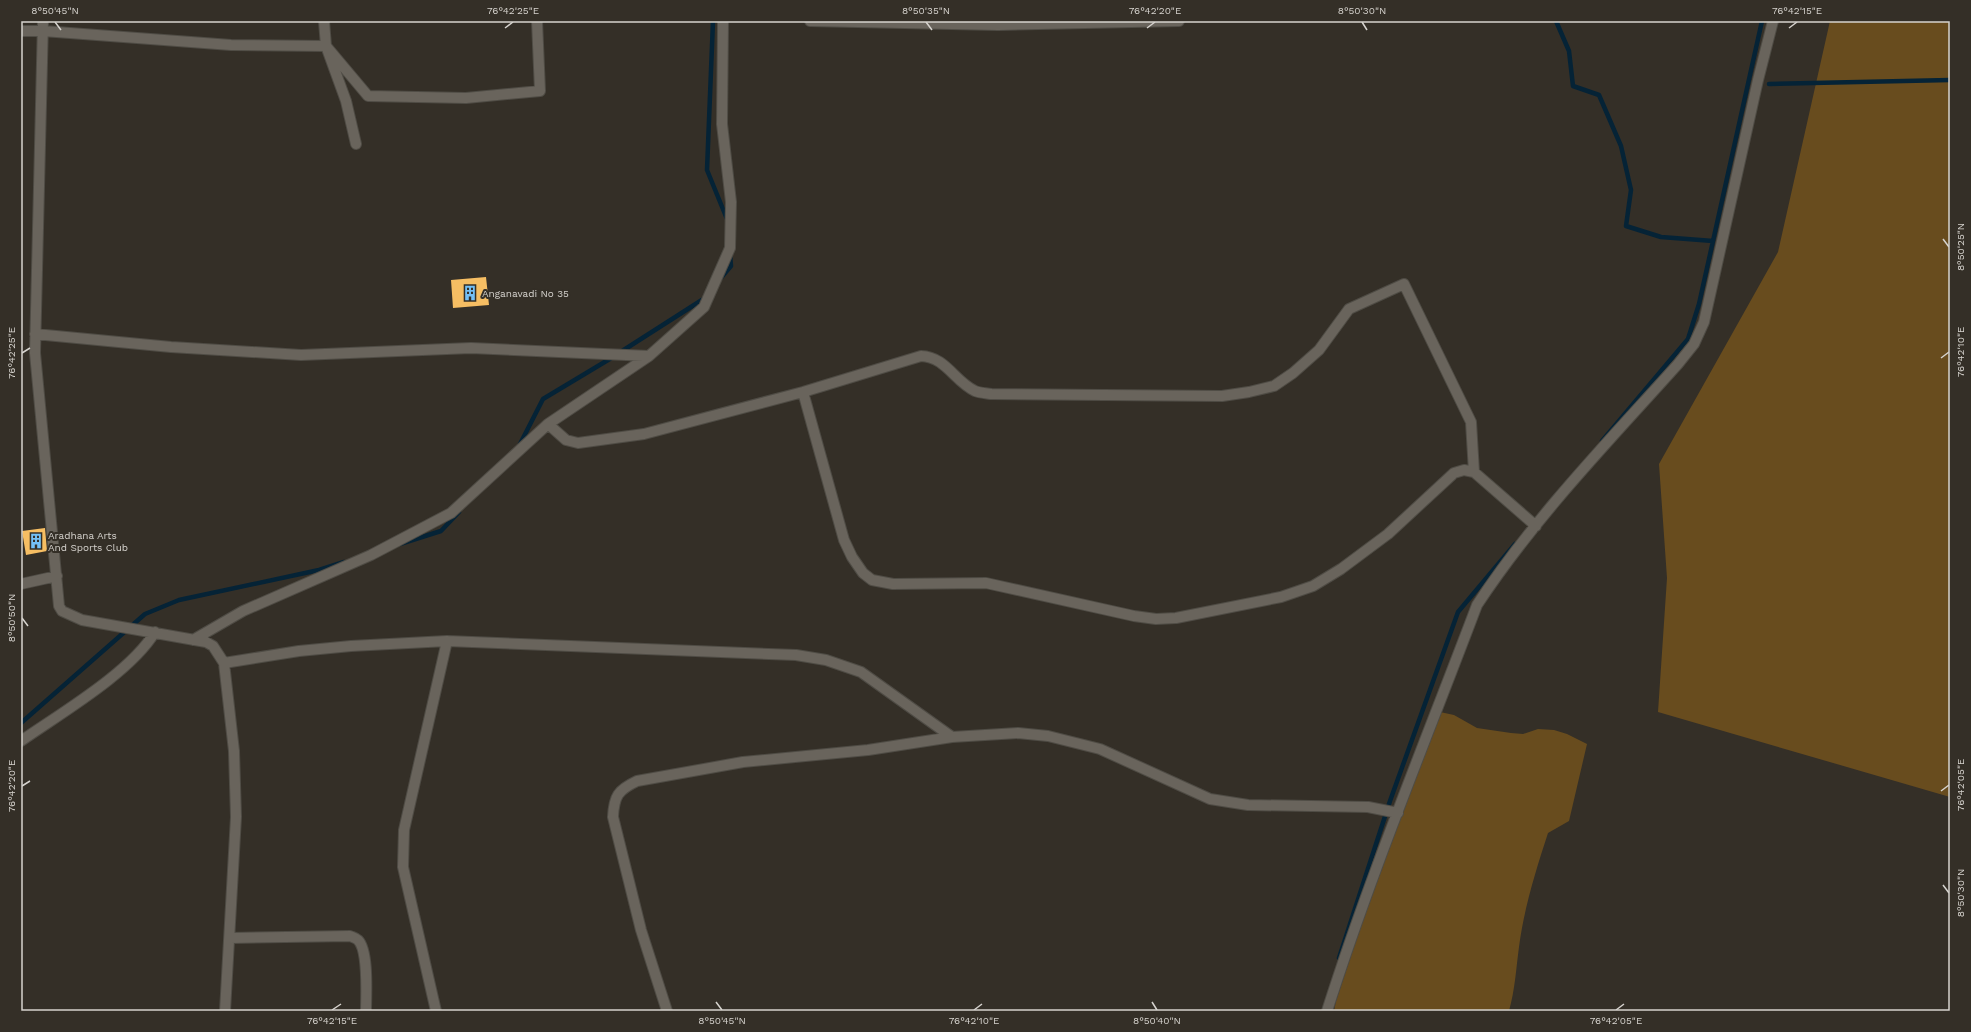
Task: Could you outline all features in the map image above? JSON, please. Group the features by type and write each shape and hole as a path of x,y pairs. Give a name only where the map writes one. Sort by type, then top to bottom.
{"street":[{"path":"324,21 326,46 346,101 356,144"},
{"path":"21,31 43,26 231,45 326,46 368,96 466,98 540,91 538,21"},
{"path":"193,640 243,611 371,555 451,513 548,424 649,356 704,307 730,248 731,202 722,124 723,21"},
{"path":"810,21 998,24 1179,21"},
{"path":"1327,1011 1395,812 1477,604 1496,577 1560,495 1678,364 1694,344 1704,322 1711,297 1758,80 1773,21"},
{"path":"43,26 35,353 60,608 82,620 150,631 193,640 213,646 224,662 234,751 236,817 225,1011"},
{"path":"548,424 557,434 566,440 578,443 644,434 803,392 921,356 931,356 943,363 955,376 975,391 990,394 1222,396 1249,392 1274,386 1293,373 1319,350 1349,309 1404,284 1471,422 1474,472"},
{"path":"35,334 171,347 301,355 471,348 649,356"},
{"path":"803,392 844,540 852,557 863,573 872,580 893,584 986,583 1134,616 1156,619 1176,618 1281,597 1313,586 1341,569 1388,534 1454,473 1464,470 1474,472 1536,526"},
{"path":"21,584 57,576"},
{"path":"21,741 109,680 147,644 150,631"},
{"path":"224,662 321,649 447,641 788,655 826,660 861,672 952,738"},
{"path":"436,1011 403,867 404,830 447,641"},
{"path":"667,1011 640,930 613,817 613,803 617,795 627,786 637,781 743,762 868,750 952,738 1018,733 1048,736 1100,748 1210,799 1248,805 1368,807 1395,812"},
{"path":"230,938 350,936 358,939 365,957 366,1011"}],"shaded area":[{"path":"1830,21 1950,21 1950,797 1658,712 1667,578 1659,464 1778,252"},
{"path":"1440,712 1454,715 1477,728 1523,734 1538,729 1554,730 1567,734 1587,744 1569,821 1548,833 1535,875 1521,932 1514,987 1509,1011 1334,1011 1370,892"}],"building":[{"name":"Anganavadi No 35","path":"486,277 489,305 453,308 451,280"},
{"name":"Aradhana Arts And Sports Club","path":"45,528 47,551 26,555 22,531"}],"waterway":[{"path":"713,21 707,170 727,219"},
{"path":"1556,21 1569,51 1573,86 1599,95 1621,146 1631,190 1626,226 1661,237 1713,241"},
{"path":"1602,441 1688,339 1699,304 1762,21"},
{"path":"1769,84 1950,80"},
{"path":"720,279 731,266 730,255"},
{"path":"619,353 705,298"},
{"path":"519,446 543,399 613,357"},
{"path":"400,544 441,531 459,512"},
{"path":"1339,958 1390,801 1458,612 1515,544"},
{"path":"21,723 145,614 179,600 319,570 344,562"}],"place":[{"name":"Anganavadi No 35","path":"470,293"},
{"name":"Aradhana Arts And Sports Club","path":"36,541"}]}
